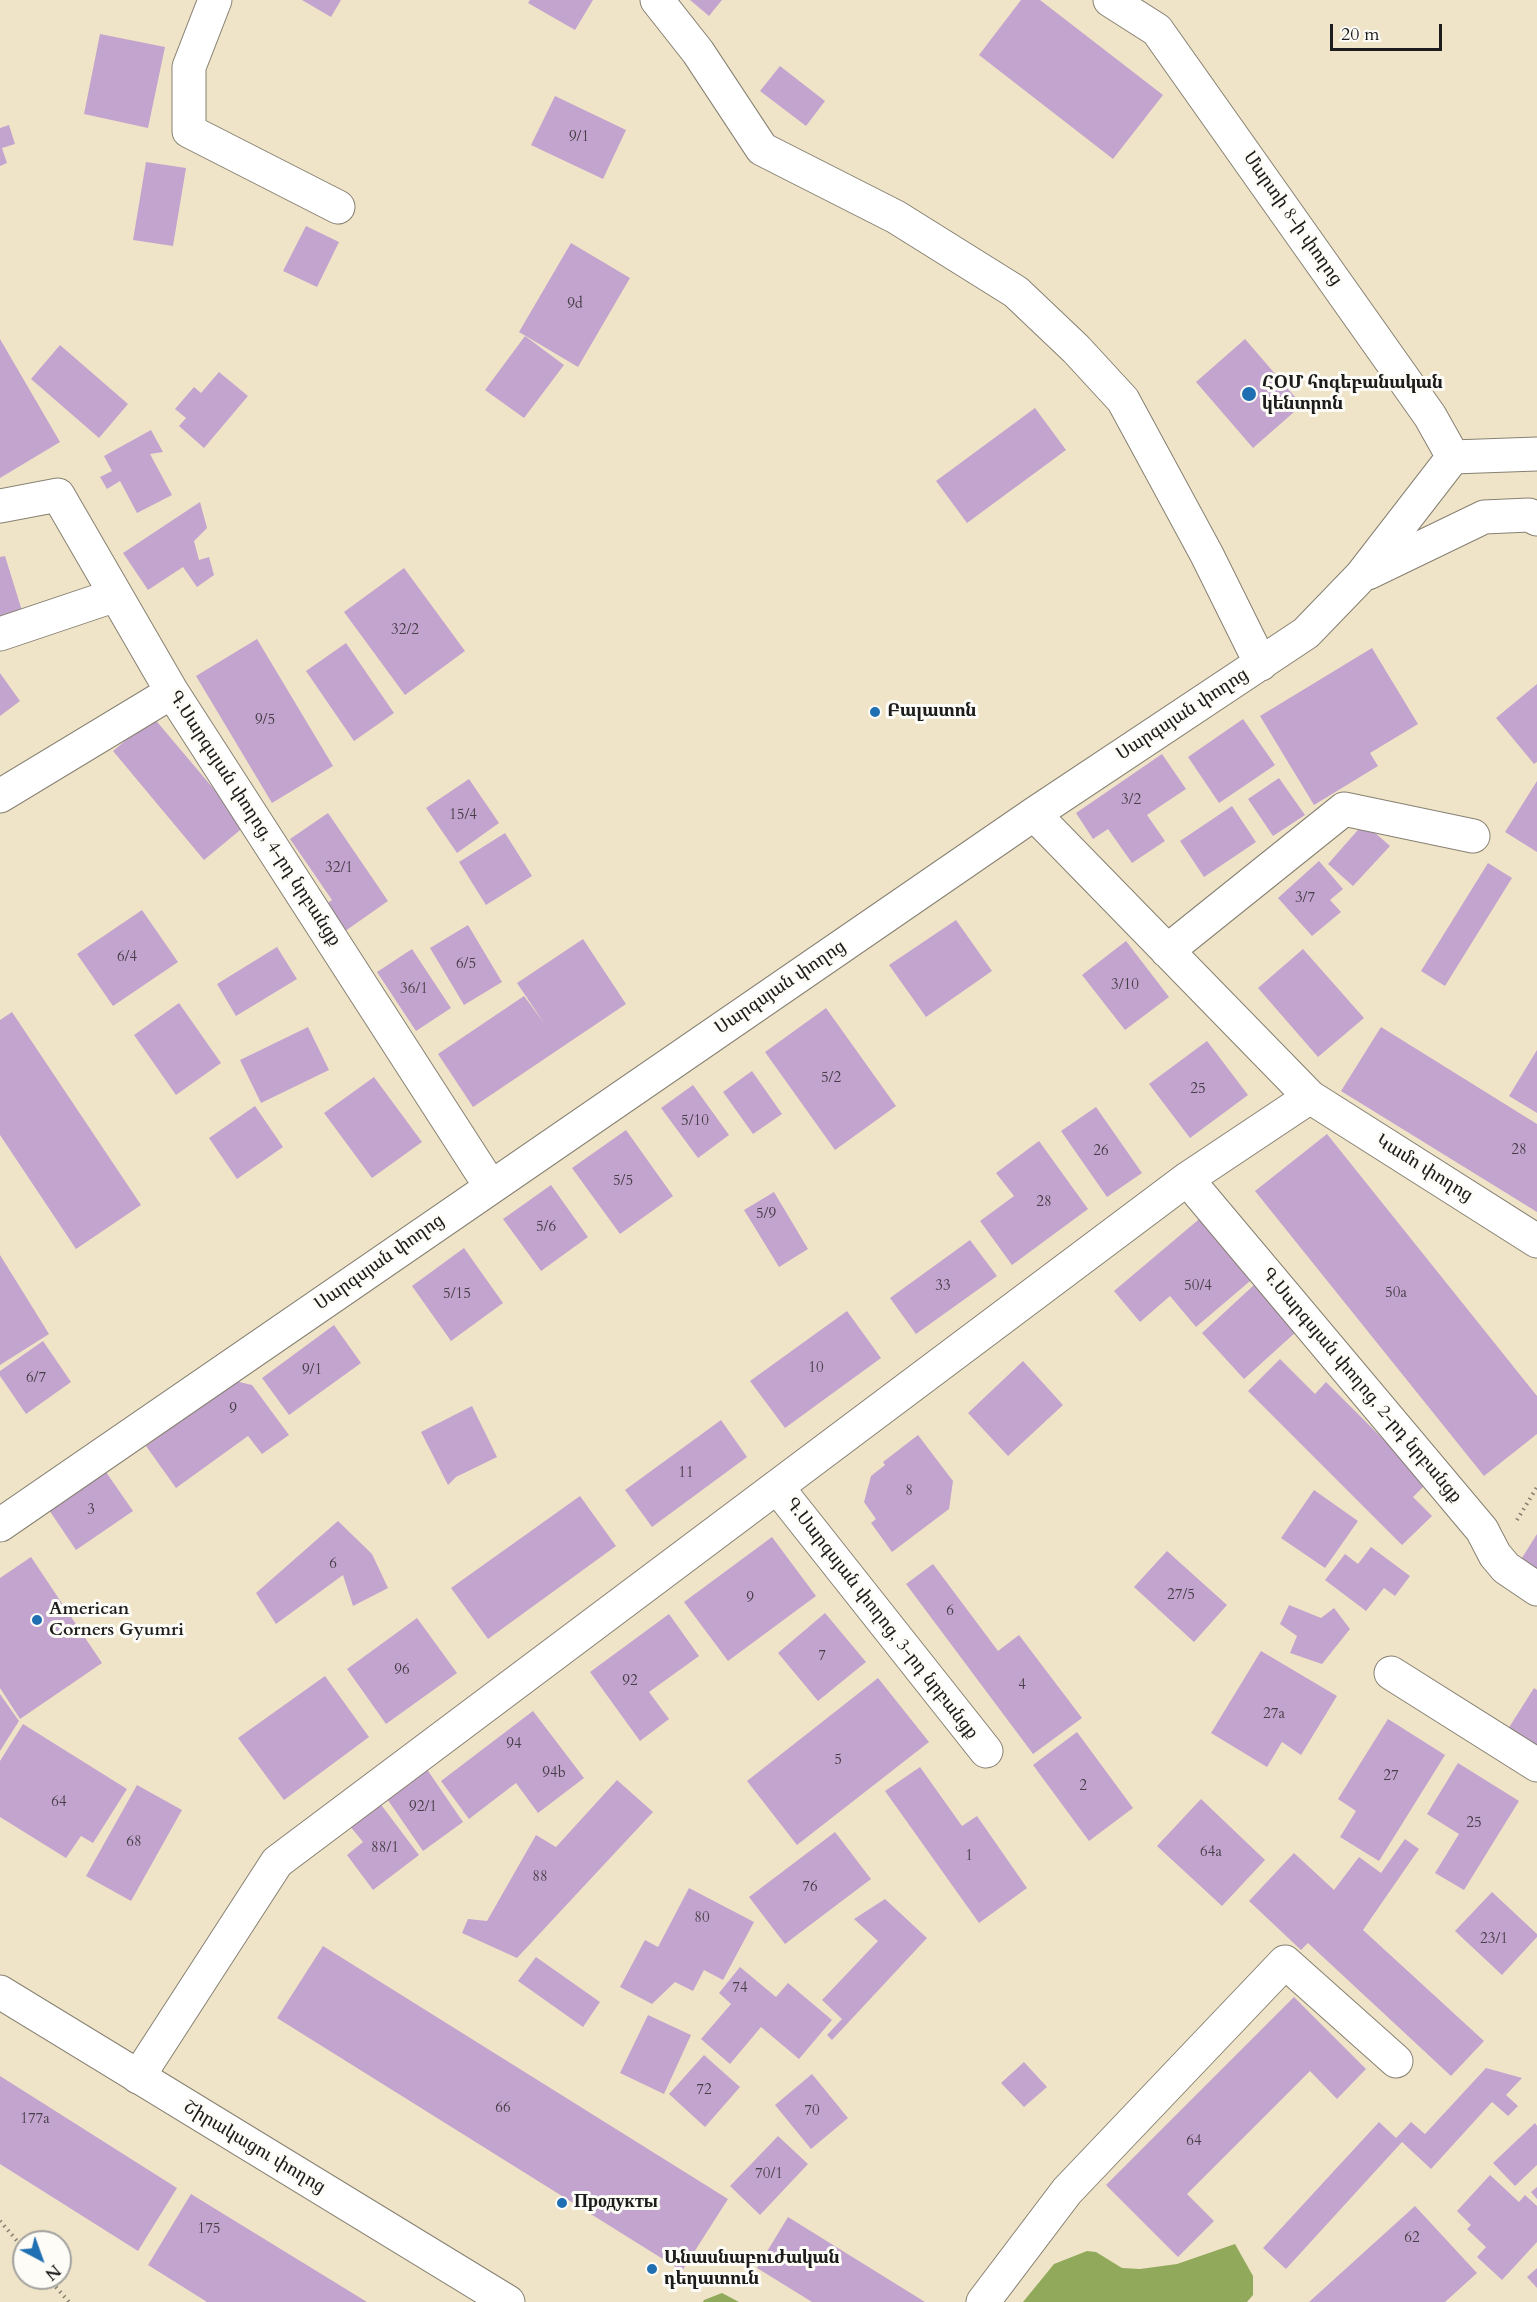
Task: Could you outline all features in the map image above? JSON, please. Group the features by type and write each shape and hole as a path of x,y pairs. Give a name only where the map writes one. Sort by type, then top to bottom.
{"street":[{"path":"215,0 189,67 189,131 338,207"},
{"path":"657,0 698,52 762,149 896,217 1016,292 1084,358 1123,400 1207,555 1262,664"},
{"name":"Մարտի 8-ի փողոց","path":"1110,0 1157,30 1424,406 1453,457"},
{"path":"1453,457 1537,454"},
{"name":"Սարգսյան փողոց","path":"0,1525 1034,814 1306,633 1361,576 1453,457"},
{"name":"Գ.Սարգսյան փողոց, 4-րդ նրբանցք","path":"0,506 58,495 172,692 491,1187"},
{"path":"1361,576 1484,517 1529,515 1537,519"},
{"path":"0,634 116,595"},
{"path":"0,796 172,692"},
{"path":"1167,951 1344,809 1473,836"},
{"name":"Կամո փողոց","path":"1034,814 1310,1097 1537,1241"},
{"path":"138,2077 277,1862 1186,1179 1310,1097"},
{"name":"Գ.Սարգսյան փողոց, 2-րդ նրբանցք","path":"1186,1179 1482,1530 1495,1555 1506,1568 1537,1589"},
{"name":"Գ.Սարգսյան փողոց, 3-րդ նրբանցք","path":"777,1487 986,1751"},
{"path":"1391,1673 1537,1765"},
{"path":"983,2302 1067,2191 1285,1962 1396,2061"},
{"name":"Շիրակացու փողոց","path":"0,1992 508,2302"}],"path":[{"path":"0,2221 12,2235"},
{"path":"58,2290 69,2302"}],"green space":[{"path":"1235,2244 1253,2276 1253,2295 1247,2302 1023,2302 1054,2264 1087,2251 1096,2252 1122,2268 1140,2269 1177,2264"},
{"path":"722,2293 739,2302 703,2302 704,2300"}],"building":[{"path":"302,0 341,0 331,17"},
{"path":"530,0 593,0 575,30 528,3"},
{"path":"690,0 722,0 709,16"},
{"path":"1021,0 1040,0 1163,95 1113,159 979,55"},
{"path":"100,34 165,47 148,128 84,114"},
{"path":"780,66 825,101 806,126 760,91"},
{"path":"555,96 626,130 603,179 531,145"},
{"path":"9,125 15,144 2,148 7,163 0,166 0,128"},
{"path":"146,162 186,168 173,246 133,240"},
{"path":"306,226 339,242 317,287 283,271"},
{"path":"571,243 630,278 578,367 519,332"},
{"path":"525,336 564,365 524,418 485,390"},
{"path":"0,339 60,442 0,478"},
{"name":"ՀՕՄ հոգեբանական կենտրոն","path":"1245,339 1302,405 1253,448 1196,382"},
{"path":"60,345 128,404 99,438 31,379"},
{"path":"219,372 248,396 204,448 179,426 186,418 175,409 194,387 201,393"},
{"path":"1035,408 1066,450 967,523 936,481"},
{"path":"151,430 163,452 150,454 172,495 137,513 120,481 107,489 100,477 112,471 104,456"},
{"path":"200,502 207,528 194,541 199,560 209,557 214,575 197,587 183,567 148,590 123,553"},
{"path":"5,556 23,614 0,620 0,557"},
{"path":"404,568 465,651 405,695 344,612"},
{"path":"257,639 333,766 272,803 196,676"},
{"path":"346,643 394,713 354,741 306,671"},
{"path":"1372,648 1418,724 1370,753 1378,766 1314,805 1260,716"},
{"path":"0,673 20,701 0,716"},
{"path":"1537,684 1537,762 1534,764 1496,718"},
{"path":"153,717 245,826 204,860 113,751"},
{"path":"1243,719 1275,765 1219,803 1188,757"},
{"path":"1162,754 1186,789 1147,815 1165,841 1132,863 1108,829 1093,839 1076,813"},
{"path":"1279,778 1305,815 1273,836 1248,799"},
{"path":"469,779 499,823 457,853 426,808"},
{"path":"1537,781 1537,852 1505,832"},
{"path":"1232,806 1256,842 1204,877 1180,841"},
{"path":"328,813 388,901 341,934 322,907 332,900 290,839"},
{"path":"1364,823 1390,846 1353,886 1328,864"},
{"path":"505,833 532,876 486,905 459,862"},
{"path":"1319,861 1343,889 1330,900 1341,912 1312,936 1278,898"},
{"path":"1488,863 1512,878 1445,986 1421,971"},
{"path":"142,910 178,962 113,1006 77,954"},
{"path":"956,920 992,971 926,1017 889,965"},
{"path":"468,925 502,982 464,1005 430,948"},
{"path":"583,939 626,1004 473,1107 438,1054 524,996 544,1023 517,983"},
{"path":"1126,941 1169,997 1125,1030 1082,975"},
{"path":"277,947 297,979 236,1016 217,984"},
{"path":"412,949 451,1008 416,1031 377,972"},
{"path":"1303,949 1364,1018 1318,1057 1258,988"},
{"path":"179,1003 221,1063 176,1095 134,1035"},
{"path":"826,1008 896,1106 835,1150 765,1052"},
{"path":"12,1012 141,1205 76,1249 0,1135 0,1020"},
{"path":"308,1027 329,1070 261,1103 240,1060"},
{"path":"1381,1027 1537,1124 1537,1212 1341,1091"},
{"path":"1207,1041 1248,1095 1190,1138 1149,1084"},
{"path":"1537,1050 1537,1113 1509,1096"},
{"path":"752,1071 782,1114 753,1134 723,1092"},
{"path":"374,1077 422,1142 372,1178 324,1113"},
{"path":"693,1085 729,1135 698,1158 661,1108"},
{"path":"255,1106 283,1147 237,1179 209,1138"},
{"path":"1096,1107 1142,1173 1107,1197 1061,1131"},
{"path":"626,1130 673,1196 620,1234 572,1168"},
{"path":"1327,1134 1537,1396 1537,1434 1484,1476 1255,1191"},
{"path":"1039,1141 1088,1209 1012,1265 980,1221 1014,1196 996,1173"},
{"path":"551,1185 588,1237 541,1271 503,1219"},
{"path":"774,1192 808,1249 779,1267 744,1210"},
{"path":"1204,1215 1256,1276 1196,1327 1170,1296 1140,1322 1114,1291"},
{"path":"970,1240 997,1276 916,1334 890,1298"},
{"path":"464,1248 503,1303 451,1341 412,1286"},
{"path":"0,1255 49,1334 0,1365"},
{"path":"1254,1285 1297,1331 1244,1379 1202,1333"},
{"path":"847,1311 881,1358 785,1428 750,1381"},
{"path":"334,1325 361,1363 289,1415 262,1378"},
{"path":"43,1341 71,1382 26,1414 0,1376 0,1371"},
{"path":"1280,1359 1315,1394 1326,1382 1427,1483 1413,1497 1432,1516 1402,1545 1248,1391"},
{"path":"1023,1361 1063,1405 1008,1456 968,1413"},
{"path":"235,1381 252,1385 289,1435 262,1454 248,1436 176,1488 146,1446"},
{"path":"472,1406 497,1457 456,1477 448,1485 421,1432"},
{"path":"721,1420 747,1457 652,1527 625,1490"},
{"path":"918,1435 953,1481 949,1509 892,1552 871,1523 876,1519 864,1502 871,1476 885,1465 883,1462"},
{"path":"106,1472 133,1511 76,1550 49,1510"},
{"path":"1314,1490 1358,1521 1325,1568 1281,1538"},
{"path":"580,1496 616,1546 488,1639 451,1588"},
{"path":"338,1521 372,1554 388,1588 353,1606 343,1575 276,1624 256,1593"},
{"path":"1537,1534 1537,1571 1520,1561"},
{"path":"772,1537 816,1596 728,1661 684,1602"},
{"path":"1371,1547 1410,1576 1395,1596 1384,1588 1366,1611 1325,1580 1345,1554 1358,1564"},
{"path":"1167,1551 1227,1605 1194,1642 1134,1587"},
{"name":"American Corners Gyumri","path":"31,1557 102,1663 20,1719 0,1688 0,1578"},
{"path":"933,1564 998,1651 1019,1635 1082,1718 1033,1754 906,1584"},
{"path":"1289,1605 1321,1618 1334,1608 1350,1629 1322,1664 1290,1653 1297,1636 1280,1624"},
{"path":"825,1613 866,1662 818,1701 778,1653"},
{"path":"669,1614 699,1656 649,1692 669,1719 640,1741 590,1672"},
{"path":"417,1618 457,1673 386,1724 347,1669"},
{"path":"1261,1651 1337,1696 1301,1755 1282,1742 1267,1767 1211,1733"},
{"path":"325,1676 369,1737 284,1800 238,1738"},
{"path":"878,1678 929,1742 797,1845 747,1781"},
{"path":"1534,1688 1537,1690 1537,1747 1508,1729"},
{"path":"0,1694 19,1721 0,1751"},
{"path":"533,1711 584,1778 538,1813 516,1783 469,1819 441,1781"},
{"path":"1388,1719 1445,1755 1379,1861 1340,1837 1356,1811 1338,1799"},
{"path":"23,1724 127,1789 93,1843 81,1836 66,1858 0,1817 0,1761"},
{"path":"1077,1732 1133,1808 1089,1841 1033,1765"},
{"path":"1458,1763 1519,1801 1464,1890 1435,1873 1459,1834 1427,1814"},
{"path":"424,1765 463,1822 423,1851 383,1793"},
{"path":"920,1767 962,1826 977,1816 1027,1888 979,1923 885,1791"},
{"path":"617,1780 653,1812 517,1958 462,1933 468,1919 487,1921 536,1835 556,1847"},
{"path":"137,1785 182,1810 131,1901 86,1876"},
{"path":"1201,1799 1265,1860 1222,1906 1157,1846"},
{"path":"379,1802 419,1855 373,1890 347,1855 363,1842 349,1825"},
{"path":"835,1832 871,1879 785,1944 749,1897"},
{"path":"1405,1839 1419,1849 1363,1930 1484,2041 1451,2076 1308,1943 1301,1950 1249,1901 1294,1853 1334,1890 1359,1857 1381,1873"},
{"path":"689,1888 754,1922 723,1980 704,1970 693,1991 675,1982 652,2004 620,1987 645,1940 658,1947"},
{"path":"1492,1892 1537,1934 1537,1937 1502,1975 1455,1931"},
{"path":"885,1899 927,1938 832,2040 827,2035 842,2019 822,2000 878,1941 854,1919"},
{"path":"323,1946 728,2199 682,2271 277,2018"},
{"path":"536,1957 600,2002 583,2027 518,1981"},
{"path":"740,1967 776,1997 788,1983 832,2020 799,2059 761,2027 730,2064 701,2039 731,2004 719,1993"},
{"path":"1294,1997 1366,2069 1337,2099 1310,2071 1187,2194 1214,2221 1178,2257 1106,2185"},
{"path":"648,2015 691,2035 664,2094 620,2073"},
{"path":"704,2055 740,2087 705,2127 669,2094"},
{"path":"1024,2062 1047,2087 1024,2107 1001,2083"},
{"path":"1486,2068 1522,2078 1506,2095 1518,2106 1508,2116 1492,2102 1431,2169 1402,2142 1286,2269 1263,2248 1379,2122 1396,2138 1411,2122 1425,2134"},
{"path":"812,2074 848,2118 811,2149 775,2105"},
{"path":"0,2076 177,2188 138,2251 0,2164"},
{"path":"1535,2123 1537,2126 1537,2165 1515,2186 1493,2163"},
{"path":"778,2136 808,2164 760,2215 730,2186"},
{"path":"1490,2175 1519,2202 1525,2195 1537,2206 1537,2242 1502,2280 1477,2257 1486,2247 1467,2229 1471,2225 1457,2211"},
{"path":"1537,2187 1537,2199 1531,2192"},
{"path":"191,2194 367,2302 207,2302 148,2265"},
{"path":"1415,2206 1477,2273 1445,2302 1309,2302"},
{"path":"788,2217 925,2302 812,2302 757,2268"},
{"path":"1537,2268 1537,2288 1527,2277"}],"place":[{"name":"ՀՕՄ հոգեբանական կենտրոն","path":"1249,394"},
{"name":"Բալատոն","path":"875,712"},
{"name":"American Corners Gyumri","path":"37,1620"},
{"name":"Продукты","path":"562,2203"},
{"name":"Անասնաբուժական դեղատուն","path":"652,2269"}]}
